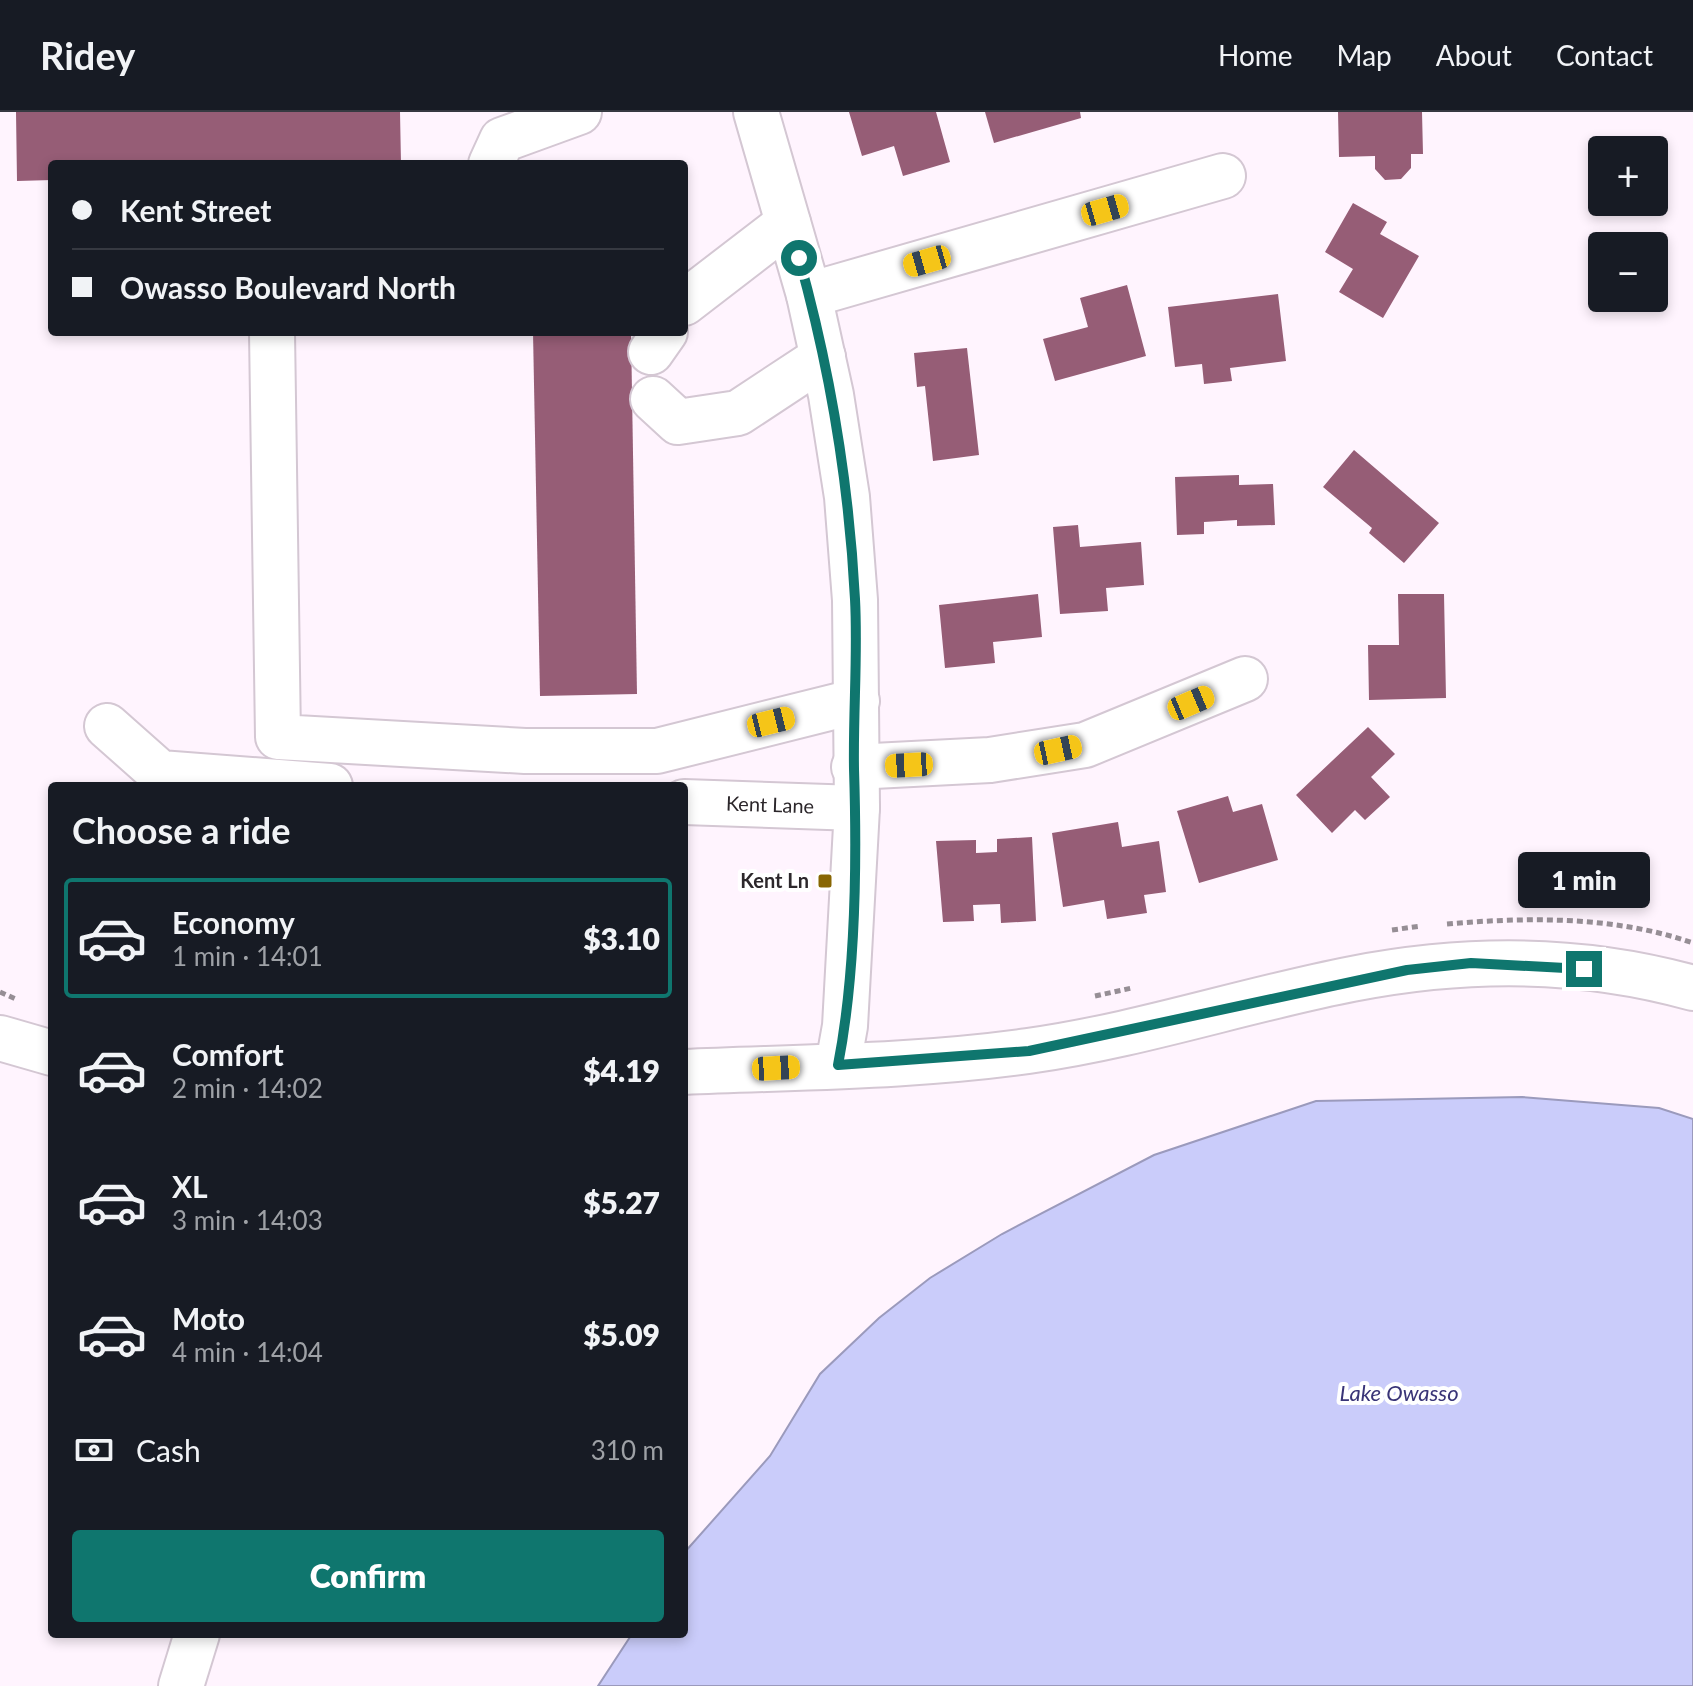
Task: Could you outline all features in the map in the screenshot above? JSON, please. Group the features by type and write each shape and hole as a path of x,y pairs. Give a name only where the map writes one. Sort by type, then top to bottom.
{"street":[{"path":"756,112 809,295 847,497 855,600 856,788 845,1026 838,1065"},
{"path":"493,160 502,140 569,113"},
{"path":"809,295 1223,176"},
{"path":"688,300 788,223"},
{"path":"272,336 278,737 525,751 657,751 857,701"},
{"path":"653,399 678,422 738,413 823,357"},
{"name":"Kent Lane","path":"688,802 856,788 990,760 1085,745 1245,679"},
{"path":"107,726 160,773 278,782"},
{"path":"688,1072 1029,1051 1351,979 1471,963 1538,964 1606,971 1693,988"},
{"path":"0,1038 48,1052"},
{"path":"181,1686 196,1638"}],"water":[{"name":"Lake Owasso","path":"1522,1097 1659,1108 1693,1119 1693,1686 598,1686 629,1638 688,1638 688,1548 770,1456 820,1374 879,1318 930,1278 1002,1234 1154,1155 1316,1101"}],"building":[{"path":"16,112 400,112 401,160 48,160 48,180 17,181"},
{"path":"849,112 936,112 950,162 903,176 894,146 862,156"},
{"path":"985,112 1080,112 1081,118 994,143"},
{"path":"1338,112 1422,112 1423,154 1411,154 1411,168 1401,179 1385,180 1375,169 1375,156 1339,157"},
{"path":"1353,203 1387,222 1380,234 1419,256 1383,318 1339,292 1353,269 1325,252"},
{"path":"1127,285 1146,356 1055,381 1043,339 1088,327 1080,298"},
{"path":"1278,294 1286,361 1230,368 1232,381 1204,384 1202,364 1175,367 1168,307"},
{"path":"533,336 631,336 637,694 540,696"},
{"path":"967,348 979,455 933,461 925,386 917,387 914,353"},
{"path":"1354,450 1439,523 1404,563 1369,533 1372,528 1323,487"},
{"path":"1239,475 1239,485 1273,484 1275,525 1237,526 1237,520 1204,522 1204,534 1177,535 1175,477"},
{"path":"1078,525 1080,547 1141,542 1144,585 1106,588 1108,611 1060,614 1053,527"},
{"path":"1038,594 1042,637 993,642 995,663 945,668 939,605"},
{"path":"1398,594 1444,594 1446,698 1369,700 1368,645 1399,645"},
{"path":"1368,727 1395,754 1371,777 1390,797 1365,820 1355,810 1332,833 1296,795"},
{"path":"1228,796 1233,812 1262,804 1278,860 1199,883 1177,811"},
{"path":"1118,822 1122,847 1159,841 1166,892 1144,895 1147,913 1107,919 1104,900 1063,907 1052,833"},
{"path":"1032,837 1036,921 1001,923 1000,904 973,905 974,921 943,922 936,841 976,840 976,853 997,852 997,839"}],"place":[{"name":"Kent Ln","path":"825,881"}],"route":[{"path":"799,258 831,395 847,497 855,600 857,677 854,767 857,808 845,1026 838,1065 967,1058 1029,1051 1351,979 1407,970 1471,963 1538,964 1584,969"}]}
